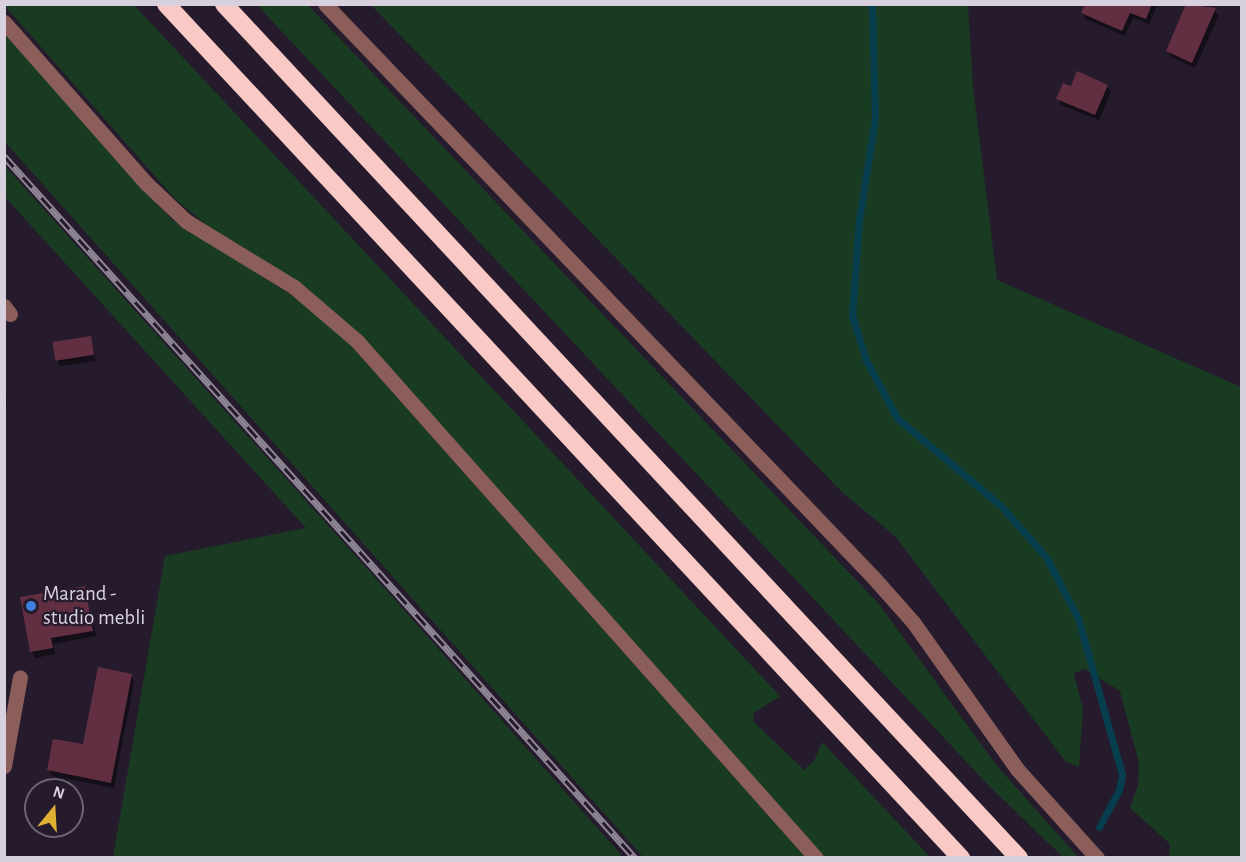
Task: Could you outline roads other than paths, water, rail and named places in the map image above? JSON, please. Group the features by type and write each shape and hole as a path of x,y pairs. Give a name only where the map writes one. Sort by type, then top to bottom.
{"highway":[{"path":"166,4 961,858"},
{"path":"224,4 1019,858"}],"street":[{"path":"325,4 873,577 913,622 1017,769 1097,858"},
{"path":"4,22 147,184 186,220 294,287 357,341 816,858"},
{"path":"4,766 20,677"}],"waterway":[{"path":"872,4 875,119 859,220 852,315 866,360 897,418 1001,506 1046,557 1078,618 1122,775 1119,790 1099,827"}],"railway":[{"path":"4,156 635,858"}],"place":[{"name":"Marand - studio mebli","path":"31,606"}]}
